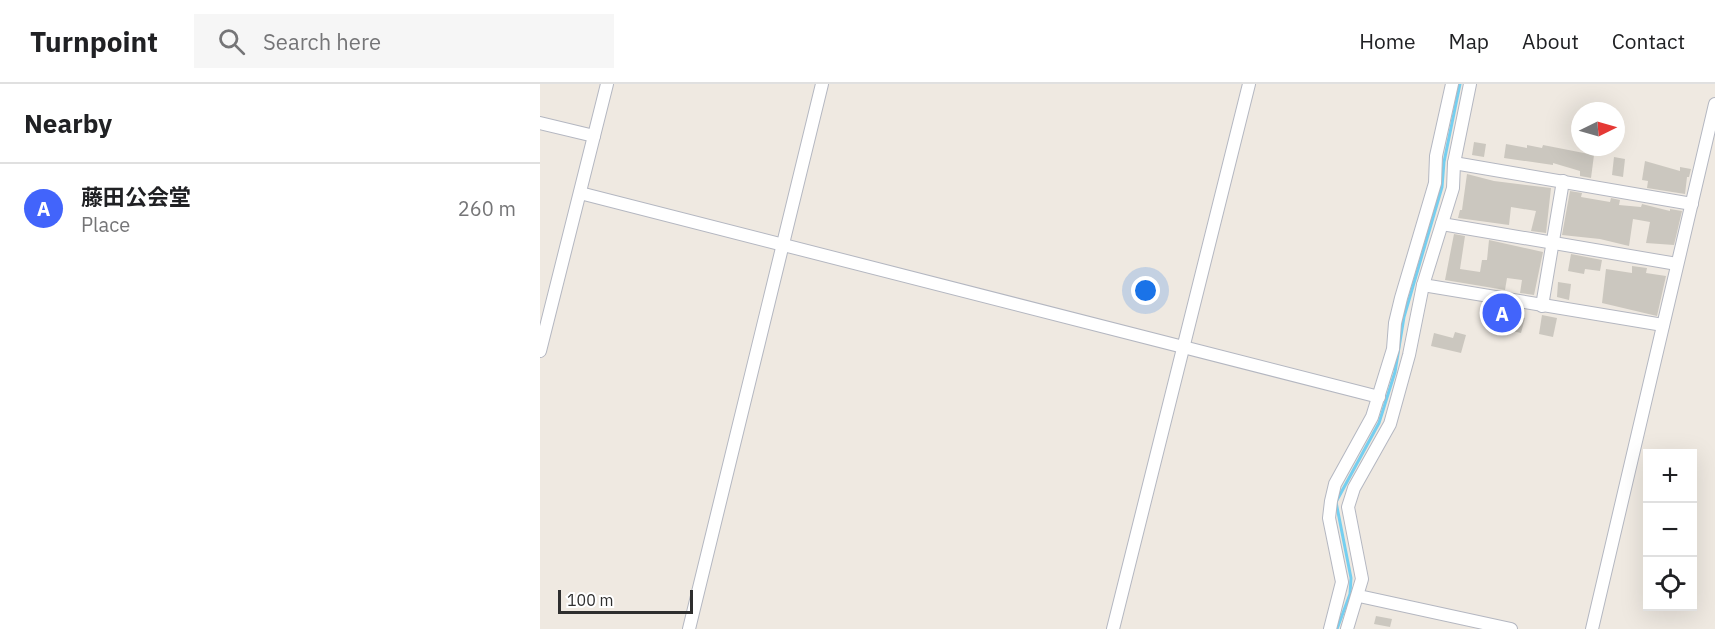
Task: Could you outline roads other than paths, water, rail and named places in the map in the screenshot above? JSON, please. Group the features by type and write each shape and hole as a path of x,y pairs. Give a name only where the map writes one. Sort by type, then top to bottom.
{"street":[{"path":"540,351 607,84"},
{"path":"689,629 822,84"},
{"path":"1113,629 1249,84"},
{"path":"1330,629 1342,582 1329,518 1331,501 1335,484 1372,417 1393,349 1395,323 1401,298 1435,183 1436,156 1452,84"},
{"path":"1347,629 1359,596 1362,579 1348,507 1354,488 1390,424 1409,355 1423,285 1452,188 1454,163 1470,84"},
{"path":"1592,629 1715,104"},
{"path":"540,123 594,136"},
{"path":"1454,163 1692,204"},
{"path":"1542,306 1563,181"},
{"path":"580,193 782,247 1379,397"},
{"path":"1442,224 1677,264"},
{"path":"1423,285 1663,325"},
{"path":"1359,596 1511,629"}],"waterway":[{"path":"1337,629 1350,594 1351,578 1336,502 1379,423 1395,372 1404,317 1442,187 1444,162 1460,84"}],"place":[{"name":"藤田公会堂","path":"1502,313"}]}
